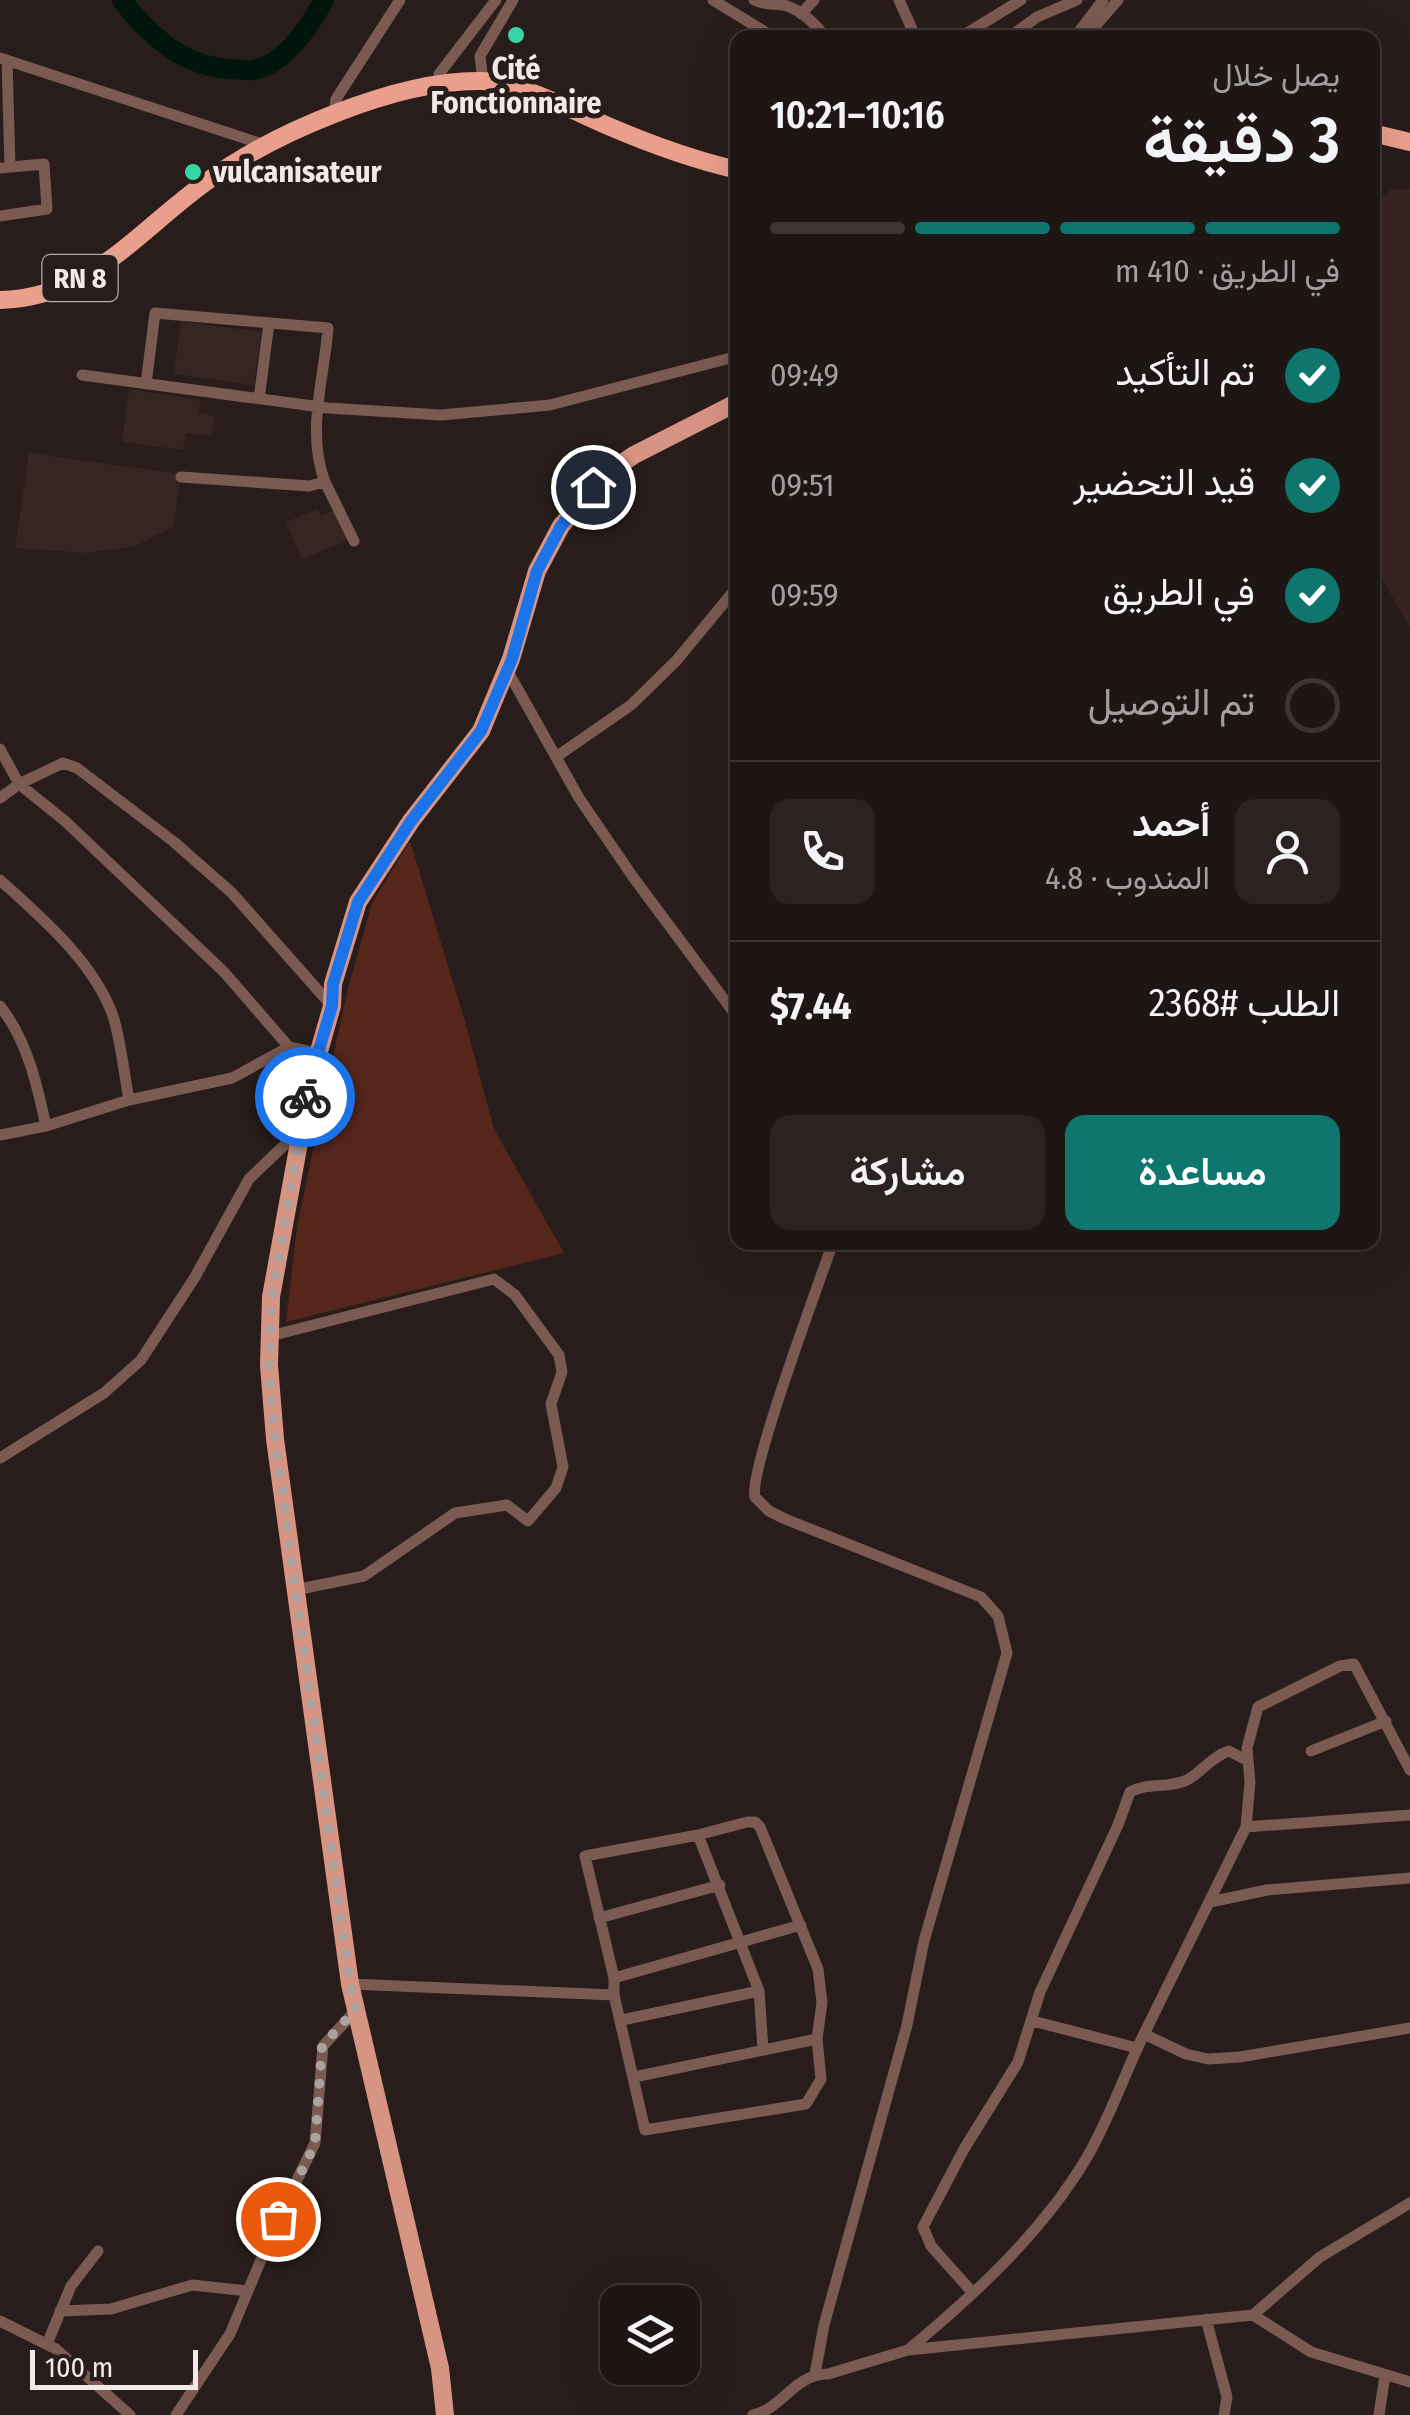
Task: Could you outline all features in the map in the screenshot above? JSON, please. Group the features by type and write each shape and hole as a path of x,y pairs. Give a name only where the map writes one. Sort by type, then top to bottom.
{"highway":[{"name":"RN 8","path":"0,300 63,287 107,264 231,164 264,145 407,91 483,81 544,99 660,148 730,171"},
{"path":"1380,123 1410,129"},
{"path":"1380,135 1410,142"}],"main road":[{"path":"445,2415 440,2368 350,1984 275,1439 272,1297 300,1137 295,1135 358,902 411,821 481,731 507,670 537,571 561,526 603,476 730,406"}],"street":[{"path":"334,116 336,100 400,0"},
{"path":"447,84 463,42 496,0"},
{"path":"483,81 480,56 513,0"},
{"path":"713,0 763,30"},
{"path":"754,0 788,6 818,30"},
{"path":"801,14 814,0"},
{"path":"899,0 912,30"},
{"path":"969,30 1002,4 1020,0"},
{"path":"1020,30 1077,0"},
{"path":"1081,30 1106,2"},
{"path":"1090,30 1106,2"},
{"path":"0,216 48,209 44,164 5,167 3,59 264,145"},
{"path":"146,384 155,313 328,328 317,407 318,464 354,541"},
{"path":"259,399 269,323"},
{"path":"82,375 317,407 441,415 550,405 730,358"},
{"path":"182,477 308,486 325,482"},
{"path":"556,756 631,705 676,661 730,596"},
{"path":"507,670 579,798 632,877 730,1007"},
{"path":"0,749 19,784 65,821 224,972 289,1046 318,1053"},
{"path":"0,798 19,784 63,763 77,768 174,842 232,893 332,1006"},
{"path":"0,880 41,918 100,988 113,1018 128,1100"},
{"path":"0,1006 10,1018 32,1069 46,1126"},
{"path":"0,1135 46,1126 128,1100 232,1078 289,1046"},
{"path":"0,1458 104,1392 140,1360 194,1277 249,1179 295,1135"},
{"path":"816,2374 824,2324 907,2025 924,1941 1007,1653 998,1616 980,1597 785,1519 756,1497 754,1482 766,1440 831,1250"},
{"path":"270,1336 494,1279 514,1295 562,1364 551,1404 563,1466 556,1488 528,1521 508,1505 455,1512 364,1576 296,1590"},
{"path":"908,2350 1021,2244 1086,2159 1246,1827 1247,1748 1258,1708 1340,1666 1354,1664 1410,1770"},
{"path":"1312,1750 1386,1722"},
{"path":"973,2293 931,2246 924,2227 964,2150 1018,2062 1040,1992 1130,1792 1185,1781 1229,1751 1248,1761"},
{"path":"1246,1827 1410,1814"},
{"path":"755,1822 818,1969 822,2003 818,2039 821,2080 806,2104 645,2130 599,1918 585,1856 755,1822"},
{"path":"698,1835 759,1991 763,2049"},
{"path":"1210,1902 1267,1890 1410,1878"},
{"path":"599,1918 720,1884"},
{"path":"614,1978 801,1925"},
{"path":"350,1984 614,1995"},
{"path":"622,2020 759,1991"},
{"path":"176,2415 230,2334 278,2219 315,2144 322,2046 356,2009"},
{"path":"1033,2021 1137,2048"},
{"path":"1144,2034 1186,2054 1208,2059 1410,2028"},
{"path":"634,2077 818,2039"},
{"path":"761,2414 790,2387 816,2374 828,2374 908,2350 1253,2315 1320,2258 1410,2203"},
{"path":"47,2344 71,2286 98,2252"},
{"path":"60,2311 110,2309 192,2286 248,2291"},
{"path":"1253,2315 1311,2352 1410,2382"},
{"path":"1206,2319 1227,2397 1224,2415"},
{"path":"0,2321 56,2349 130,2415"},
{"path":"1379,2415 1384,2375"}],"shaded area":[{"path":"1410,189 1410,627 1380,576 1380,200 1390,190"},
{"path":"181,321 261,332 254,385 174,374"},
{"path":"129,389 200,400 199,413 215,416 211,436 186,433 183,450 122,442"},
{"path":"29,453 181,474 174,526 135,546 88,553 15,548"},
{"path":"318,509 321,516 337,509 349,540 301,559 286,522"},
{"path":"410,841 494,1129 564,1253 286,1322 297,1226 347,992 372,903"}],"waterway":[{"path":"122,0 144,26 182,55 213,67 248,70 266,66 287,52 324,0"}],"way so far":[{"path":"278,2219 315,2144 322,2046 356,2009 290,1552 269,1366 272,1297 300,1137 295,1135 305,1097"}],"place":[{"name":"Cité Fonctionnaire","path":"516,35"},
{"name":"vulcanisateur","path":"193,172"}],"route":[{"path":"305,1097 358,902 411,821 481,731 512,659 537,571 561,526 593,487"}]}
